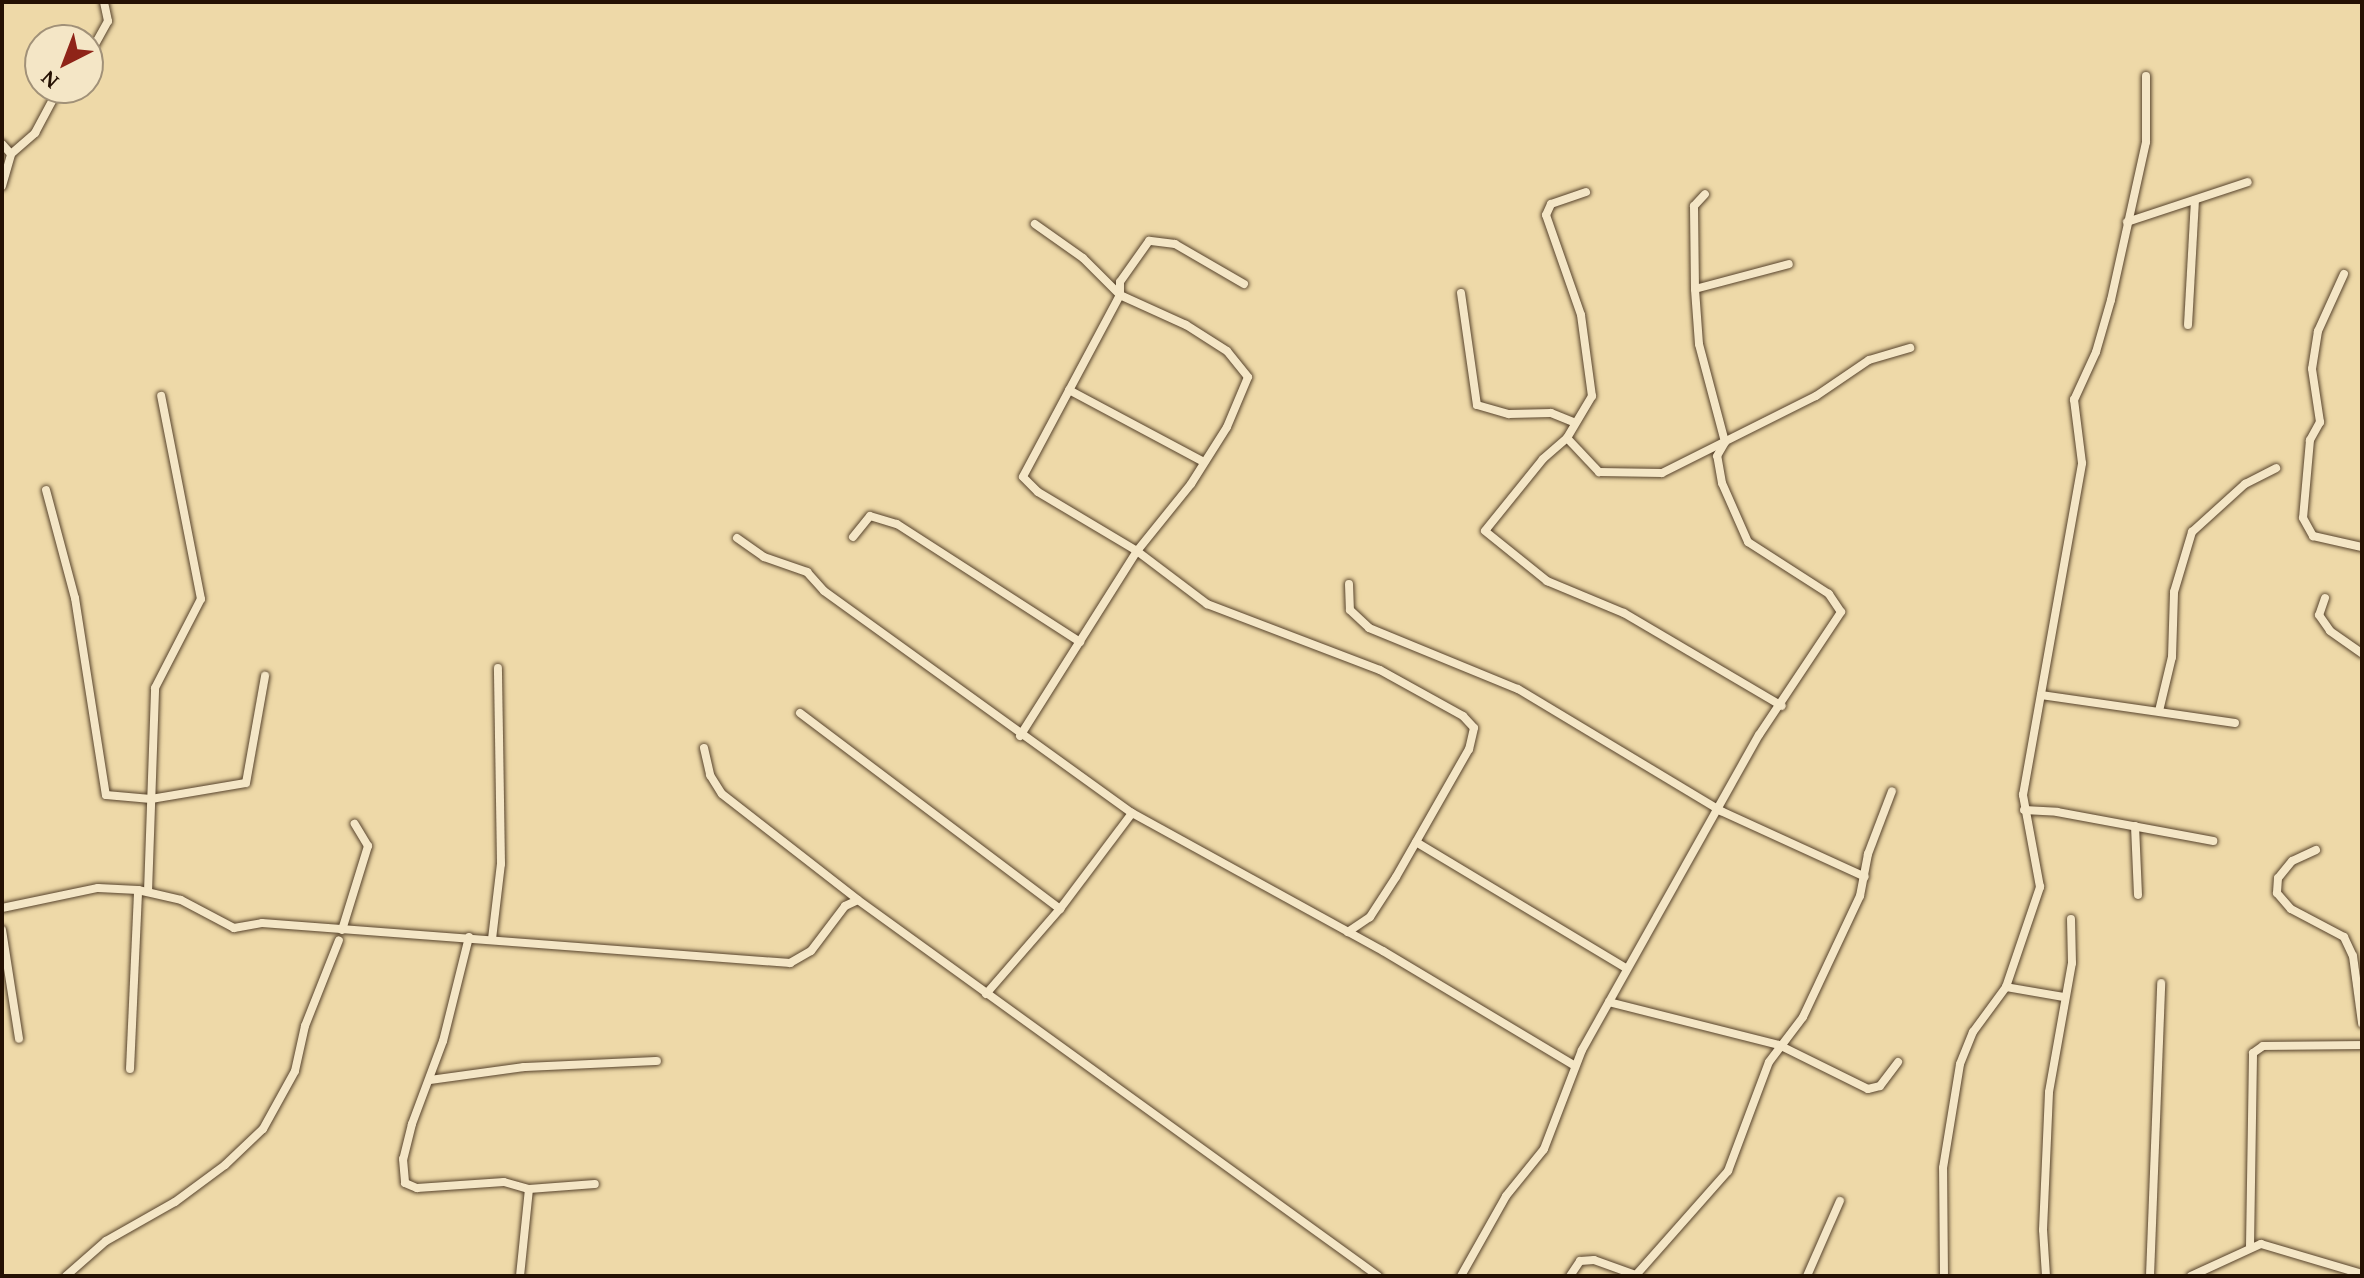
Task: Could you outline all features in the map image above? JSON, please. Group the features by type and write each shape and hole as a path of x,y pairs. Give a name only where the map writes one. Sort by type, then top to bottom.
{"street":[{"path":"104,2 108,21 104,28"},
{"path":"1944,1276 1943,1168 1960,1064 1973,1032 2006,987 2040,887 2024,810 2082,463 2075,393 2096,352 2146,142 2146,76"},
{"path":"2,186 11,154 35,133 50,104"},
{"path":"2,144 11,154"},
{"path":"2127,222 2248,182"},
{"path":"1586,192 1551,204 1546,215 1581,315 1592,396 1573,422 1567,438 1491,519 1485,531 1489,538 1547,581 1624,613 1782,706"},
{"path":"1461,1276 1506,1196 1544,1149 1575,1066 1626,968 1721,811 1759,735 1782,706 1841,608 1829,594 1748,542 1717,462 1725,442 1702,368 1695,289 1694,206 1705,194"},
{"path":"2188,325 2195,200"},
{"path":"1020,736 1137,551 1174,509 1202,461 1227,427 1248,377 1244,367 1186,325 1120,295 1083,258 1035,224"},
{"path":"1244,284 1175,244 1149,241 1120,282 1120,295 1023,477 1064,509 1137,551 1207,604 1380,670 1463,716 1474,728 1474,739 1370,917 1348,932"},
{"path":"1695,289 1789,264"},
{"path":"2344,274 2318,331 2314,356 2320,422 2310,440 2303,518 2313,536 2362,547"},
{"path":"1461,293 1481,409 1551,413 1573,422"},
{"path":"1567,438 1592,466 1608,475 1678,469 1816,396 1869,360 1910,348"},
{"path":"1069,390 1202,461"},
{"path":"130,1069 151,799 155,688 201,599 161,396"},
{"path":"2159,711 2172,657 2174,592 2192,532 2245,484 2276,468"},
{"path":"46,490 75,598 106,795 151,799 246,783 265,676"},
{"path":"853,537 859,524 870,516 897,524 1080,642"},
{"path":"737,538 764,557 807,572 824,591 1020,736 1132,813 1348,932 1575,1066"},
{"path":"1349,584 1350,610 1369,628 1518,689 1721,811 1865,877"},
{"path":"2325,598 2319,615 2330,631 2362,653"},
{"path":"492,939 501,864 498,668"},
{"path":"2041,695 2235,723"},
{"path":"800,713 1060,909"},
{"path":"704,748 710,775 722,794 858,900 1378,1276"},
{"path":"1570,1276 1580,1261 1594,1260 1636,1276 1728,1171 1745,1117 1779,1045 1803,1017 1865,877 1892,791"},
{"path":"2024,810 2213,841"},
{"path":"986,994 1060,909 1132,813"},
{"path":"66,1276 106,1241 175,1202 225,1165 263,1129 295,1071 305,1026 340,935 368,846 355,824"},
{"path":"2135,826 2138,895"},
{"path":"1416,842 1626,968"},
{"path":"2316,850 2292,861 2278,878 2277,893 2291,909 2344,937 2353,956 2362,1023"},
{"path":"2,908 98,888 143,891 181,900 234,928 262,923 340,935 469,937 790,963 811,951 845,906 858,900"},
{"path":"2046,1276 2043,1230 2048,1107 2074,945 2071,919"},
{"path":"2,930 19,1039"},
{"path":"469,937 430,1080 403,1159 405,1183 417,1188 504,1182 529,1189 595,1184"},
{"path":"2150,1276 2161,983"},
{"path":"2006,987 2064,997"},
{"path":"1609,1002 1779,1045 1868,1089 1880,1086 1898,1062"},
{"path":"2250,1246 2253,1053 2263,1046 2362,1045"},
{"path":"430,1080 524,1067 657,1061"},
{"path":"520,1276 529,1189"},
{"path":"1807,1276 1840,1201"},
{"path":"2191,1276 2250,1246 2317,1257 2362,1274"}]}
